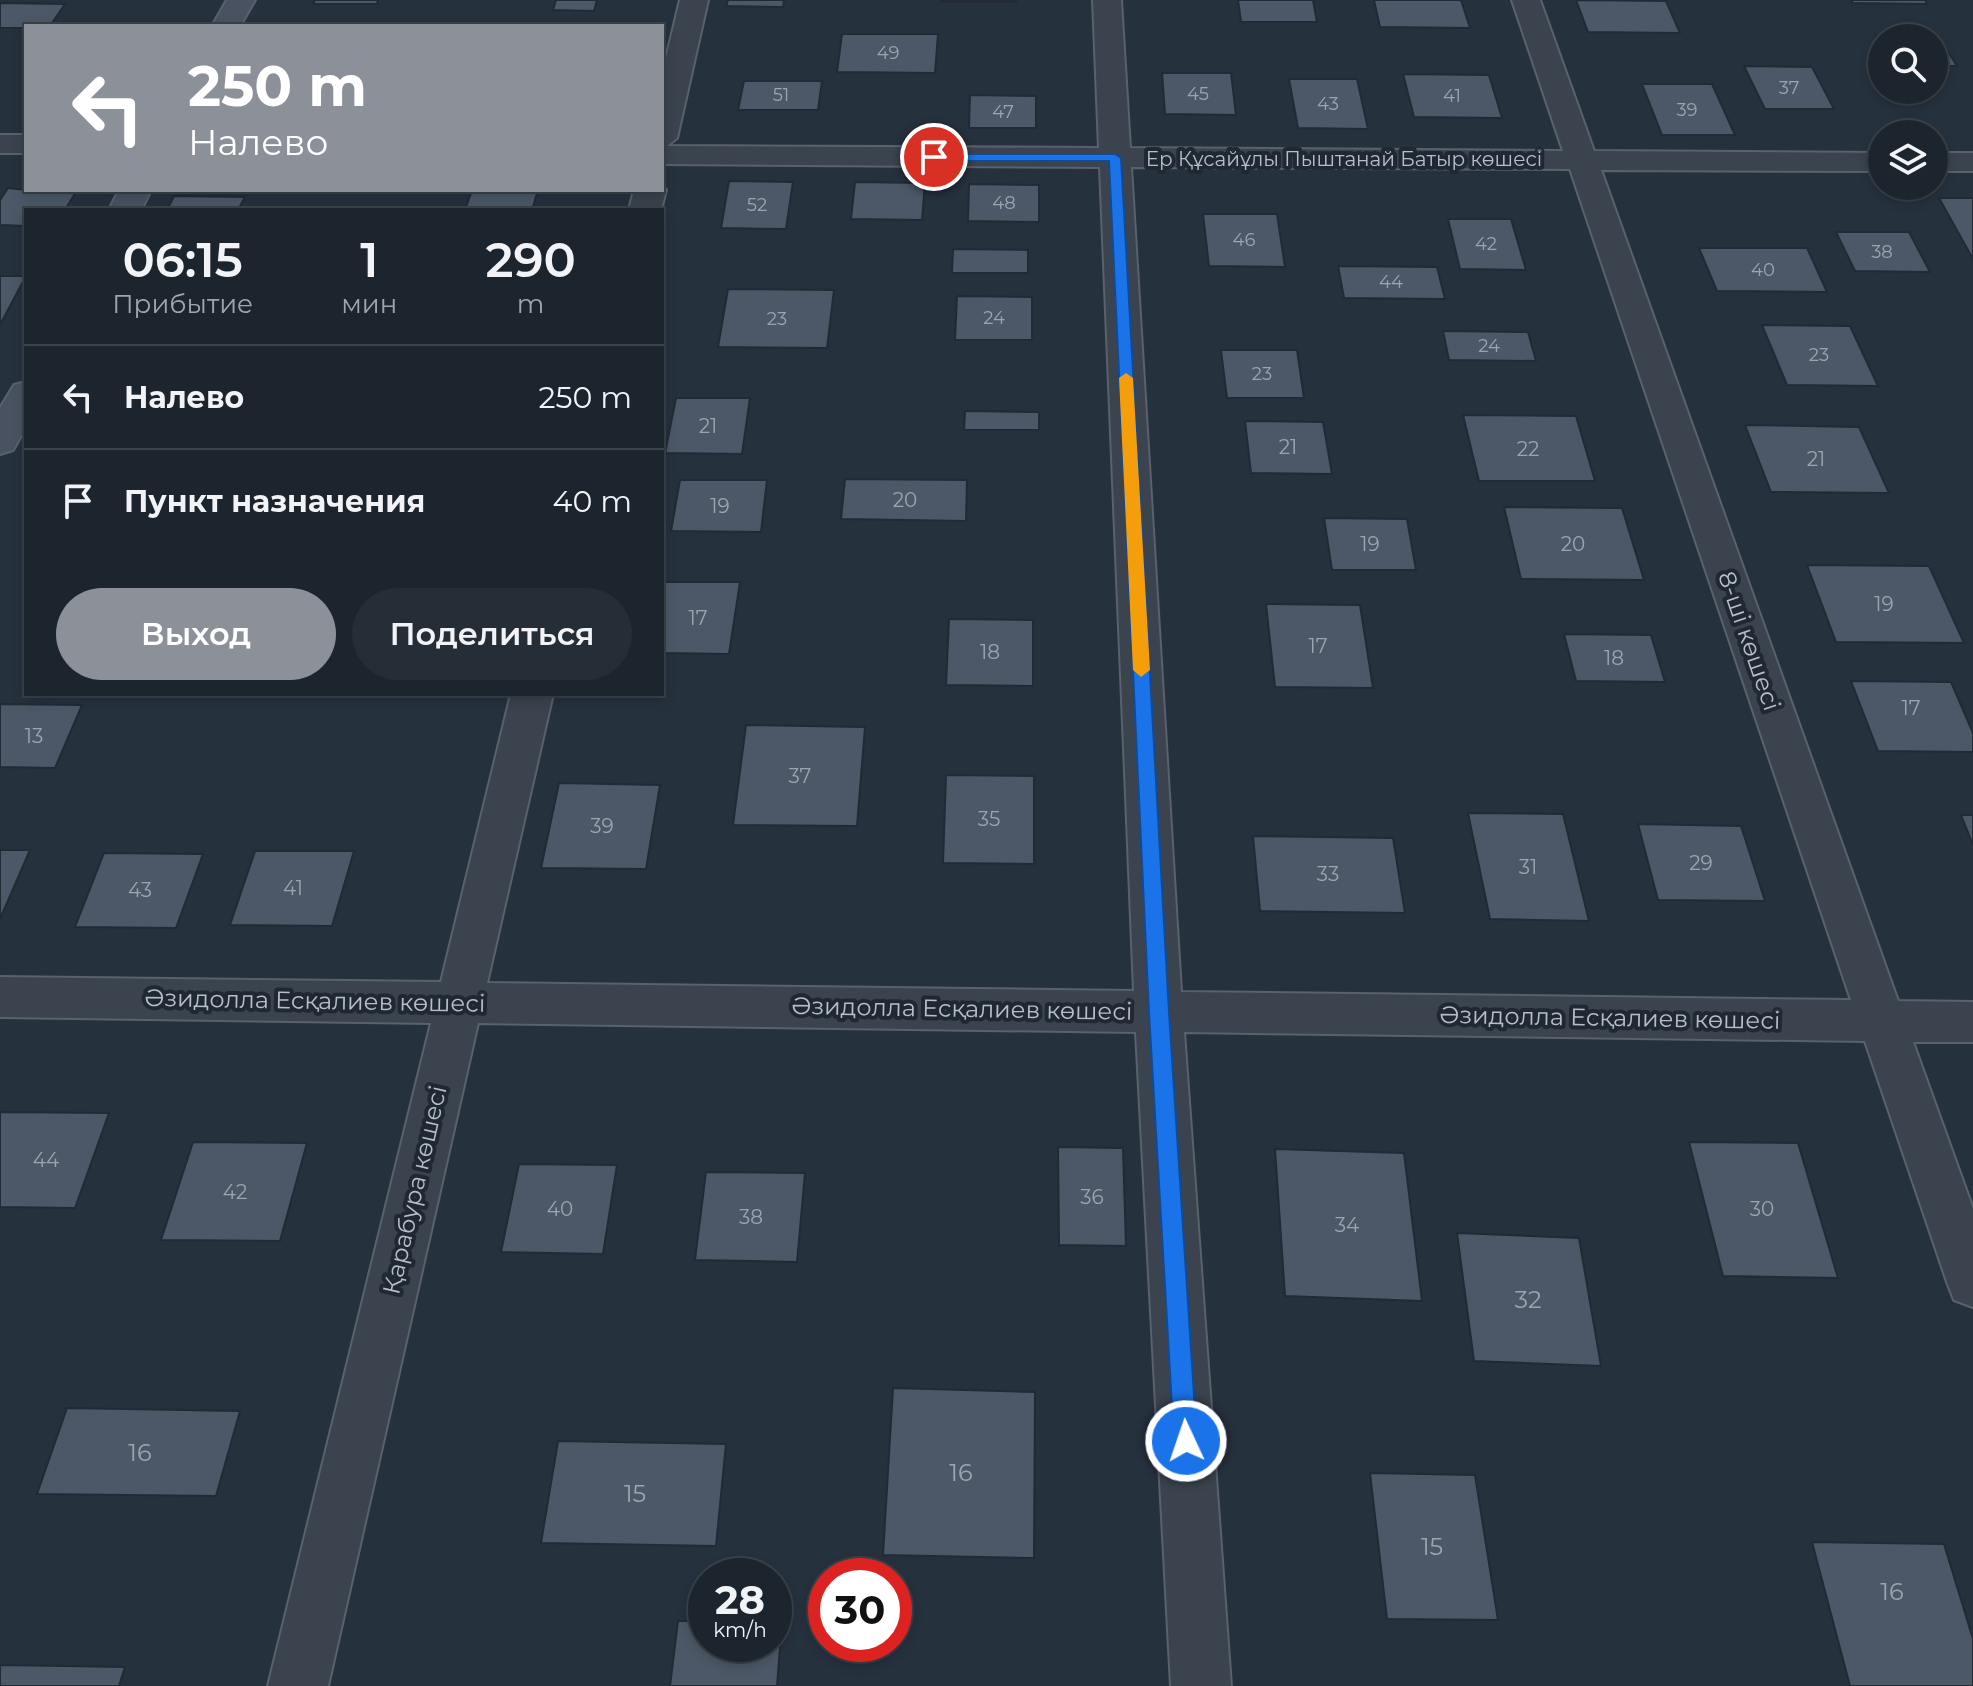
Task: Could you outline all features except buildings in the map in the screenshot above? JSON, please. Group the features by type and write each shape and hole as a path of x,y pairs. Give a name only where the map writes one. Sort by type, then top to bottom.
{"street":[{"path":"227,24 241,0"},
{"path":"664,129 694,0"},
{"path":"1107,0 1159,1012 1201,1686"},
{"name":"8-шi көшесi","path":"1526,0 1973,1282"},
{"path":"0,144 24,144"},
{"name":"Ер Құсайұлы Пыштанай Батыр көшесі","path":"664,155 1868,162"},
{"path":"1948,162 1973,162"},
{"path":"0,442 24,397"},
{"name":"Қарабура көшесі","path":"298,1686 532,696"},
{"name":"Әзидолла Есқалиев көшесі","path":"0,997 1973,1022"}],"slow traffic":[{"path":"1126,378 1141,670"}],"route":[{"path":"934,157 1115,158 1159,1012 1186,1441"}]}
